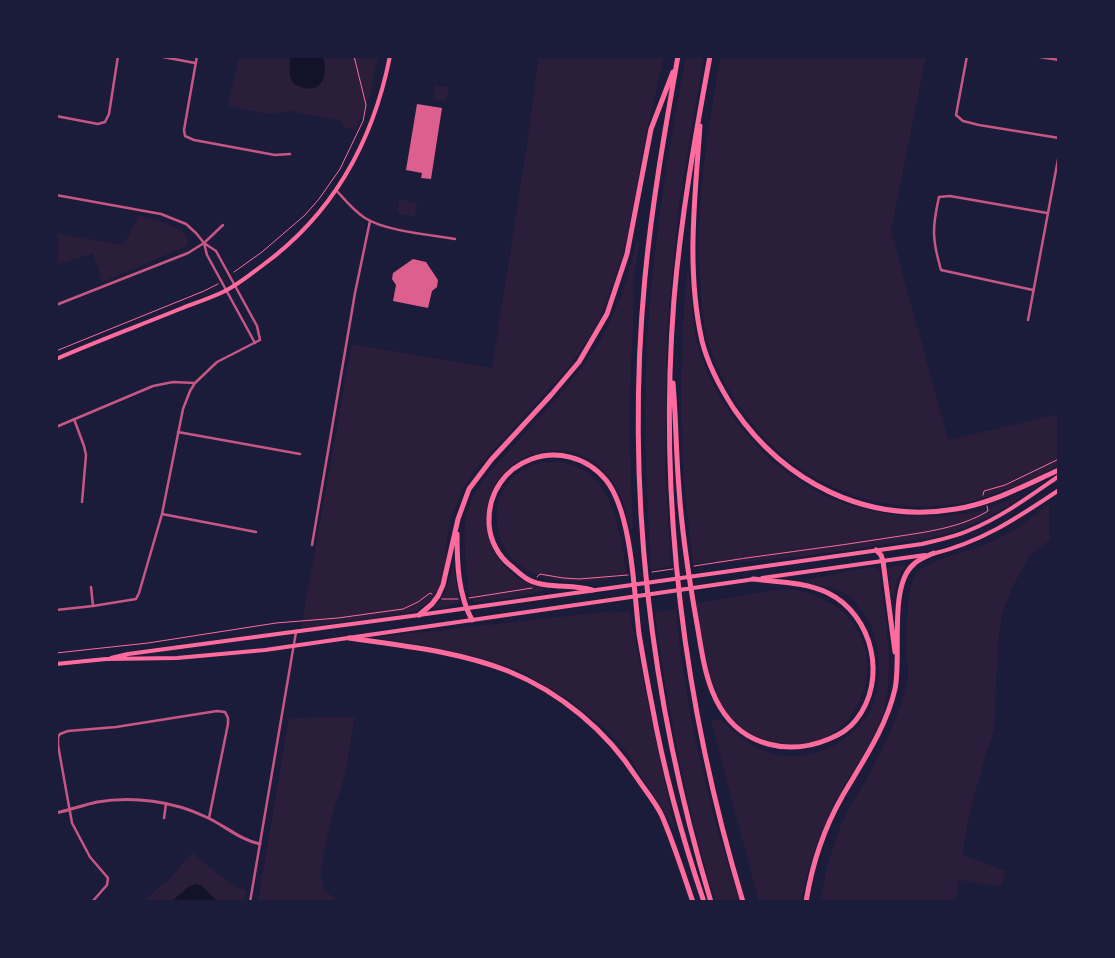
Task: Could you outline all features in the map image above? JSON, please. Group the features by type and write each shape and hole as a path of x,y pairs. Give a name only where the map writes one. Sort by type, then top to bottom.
{"highway":[{"path":"710,56 681,234 674,300 671,356 671,486 683,624 691,684 706,762 743,902"},
{"path":"419,615 432,604 443,585 458,519 465,498 478,477 579,362 607,314 627,254 651,129 678,58"},
{"path":"678,58 657,177 645,278 639,377 640,506 647,589 660,690 682,796 711,902"},
{"path":"702,96 693,217 693,265 697,310 703,342 711,366 724,394 754,436 790,470 823,489 852,501 888,509 920,512 955,509 985,503 1059,470"},
{"path":"671,356 676,410 679,490 684,539 706,674 712,693 720,708 740,730 752,738 778,747 808,746 838,735 857,719 872,683 870,642 863,628 854,613 842,601 827,593 799,585 753,580"},
{"path":"592,590 579,586 542,584 529,580 505,562 495,546 491,536 489,512 494,494 507,475 528,459 557,455 578,460 591,467 605,480 616,495 628,538 640,635 666,773 687,851 704,902"},
{"path":"458,519 457,557 462,599 472,620"},
{"path":"876,550 881,555 883,561 896,662"},
{"path":"806,902 814,862 823,837 842,796 870,748 888,712 896,688 901,584 914,564 934,553"},
{"path":"349,638 436,651 495,666 542,688 582,716 617,750 661,815 693,902"}],"main road":[{"path":"56,359 226,290 281,252 320,213 337,191 361,148 378,104 390,56"},
{"path":"106,660 137,652 419,615 935,541 969,530 1007,511 1059,476"},
{"path":"56,664 212,655 294,646 934,553 960,547 991,534 1059,490"}],"street":[{"path":"56,116 98,124 105,122 109,114 118,56"},
{"path":"158,56 196,63"},
{"path":"197,56 184,130 185,136 194,140 275,155 290,154"},
{"path":"966,56 956,115 964,121 971,123 1059,138"},
{"path":"1034,56 1059,60"},
{"path":"1028,320 1059,154"},
{"path":"337,191 360,215 370,221 409,231 455,239"},
{"path":"56,195 168,216 186,224 204,243 216,251 258,329 260,340 222,358 210,367 195,383 184,404 162,514 140,593 136,599 56,610"},
{"path":"1033,290 941,270 932,228 939,197 950,196 1048,213"},
{"path":"312,545 355,293 370,221"},
{"path":"56,305 188,253 204,243 223,226"},
{"path":"204,243 207,255 255,343"},
{"path":"56,427 153,386 173,382 195,383"},
{"path":"74,419 86,455 82,502"},
{"path":"178,432 300,454"},
{"path":"162,514 256,532"},
{"path":"91,587 93,606"},
{"path":"250,902 296,632"},
{"path":"92,902 107,885 108,878 84,847 72,823 58,745 60,734 221,711 227,715 228,724 209,818"},
{"path":"56,813 110,800 140,800 190,810 209,818 246,841 260,844"},
{"path":"164,818 166,804"}],"path":[{"path":"229,276 262,252 305,215 340,169 359,129 366,105 354,56"},
{"path":"56,351 204,291 221,281"},
{"path":"691,566 875,541 937,530 980,516 988,511 984,491 1005,485 1059,459"},
{"path":"649,572 674,569"},
{"path":"537,578 540,574 563,578 610,578 634,574"},
{"path":"443,600 462,599 531,588 534,584"},
{"path":"56,654 403,608 418,602 430,593 434,595"}],"shaded area":[{"path":"239,56 289,56 289,65 325,63 322,56 378,56 371,92 356,130 343,127 341,121 290,111 269,114 228,106"},
{"path":"289,56 322,56 325,74 320,84 311,89 293,83 290,76"},
{"path":"539,56 664,56 646,136 625,247 605,307 589,338 566,371 476,469 462,491 451,517 447,537 445,570 440,589 432,601 413,612 301,628 352,344 492,368"},
{"path":"686,56 704,56 678,211 667,329 665,471 671,566 651,570 645,408 649,312 664,184"},
{"path":"721,56 926,56 891,231 948,440 1059,414 1059,465 1025,483 975,501 934,506 901,505 869,500 838,490 810,475 784,456 760,433 739,406 721,375 706,335 703,315 699,231 703,172"},
{"path":"434,85 449,87 446,101 434,99"},
{"path":"399,199 417,203 415,217 397,213"},
{"path":"139,216 162,222 178,229 185,234 188,240 187,246 102,282 93,253 56,265 56,233 123,245"},
{"path":"636,241 640,242 632,289 634,298 629,419 633,529 630,529 618,491 607,475 592,461 575,453 557,450 539,452 522,459 507,469 496,483 488,500 486,519 488,536 491,546 503,565 517,577 547,590 517,597 474,602 468,587 465,543 465,524 472,499 487,475 559,395 596,347 621,296"},
{"path":"687,271 689,271 697,342 707,371 731,414 753,442 778,466 806,485 835,500 866,510 899,515 934,516 969,513 1020,497 999,511 977,522 930,538 797,557 717,564 716,561 693,564 682,450 682,348"},
{"path":"557,462 576,466 590,475 602,488 616,520 627,573 608,576 609,580 560,581 532,573 517,563 506,550 499,535 496,519 498,503 504,488 515,476 530,466 540,463"},
{"path":"1049,503 1050,540 1029,556 1012,588 1002,616 998,642 994,729 969,816 962,855 1006,871 1001,887 959,880 955,902 820,902 828,866 839,831 883,746 905,691 908,674 907,636 909,600 913,580 917,573 930,564 979,547 1012,531"},
{"path":"907,564 897,579 894,596 892,596 887,569"},
{"path":"453,567 459,603 433,609 445,593"},
{"path":"871,567 877,569 880,573 888,638 888,687 883,714 872,739 844,786 815,848 801,902 759,902 711,721 720,719 749,744 770,753 785,756 815,753 843,740 856,730 866,718 873,705 878,687 879,663 874,632 866,616 849,596 835,589 806,583 806,580"},
{"path":"784,589 820,598 846,615 862,639 867,665 863,692 851,716 832,734 806,744 774,742 761,738 743,729 729,716 711,676 703,647 695,603"},
{"path":"676,609 685,683 699,757 718,831 740,902 716,902 701,854 684,780 669,706 655,612"},
{"path":"613,611 613,613 629,611 674,829 625,750 608,731 571,701 522,672 489,660 379,637"},
{"path":"355,717 344,779 331,818 320,874 325,891 340,902 258,902 289,718"},
{"path":"192,853 236,888 246,890 244,902 142,902 169,879"},
{"path":"195,884 202,886 218,902 171,902 188,887"}],"building":[{"path":"417,104 442,108 431,179 421,178 422,173 406,170"},
{"path":"413,259 426,262 438,280 437,287 432,291 428,308 393,301 396,285 392,279 393,273"}]}
